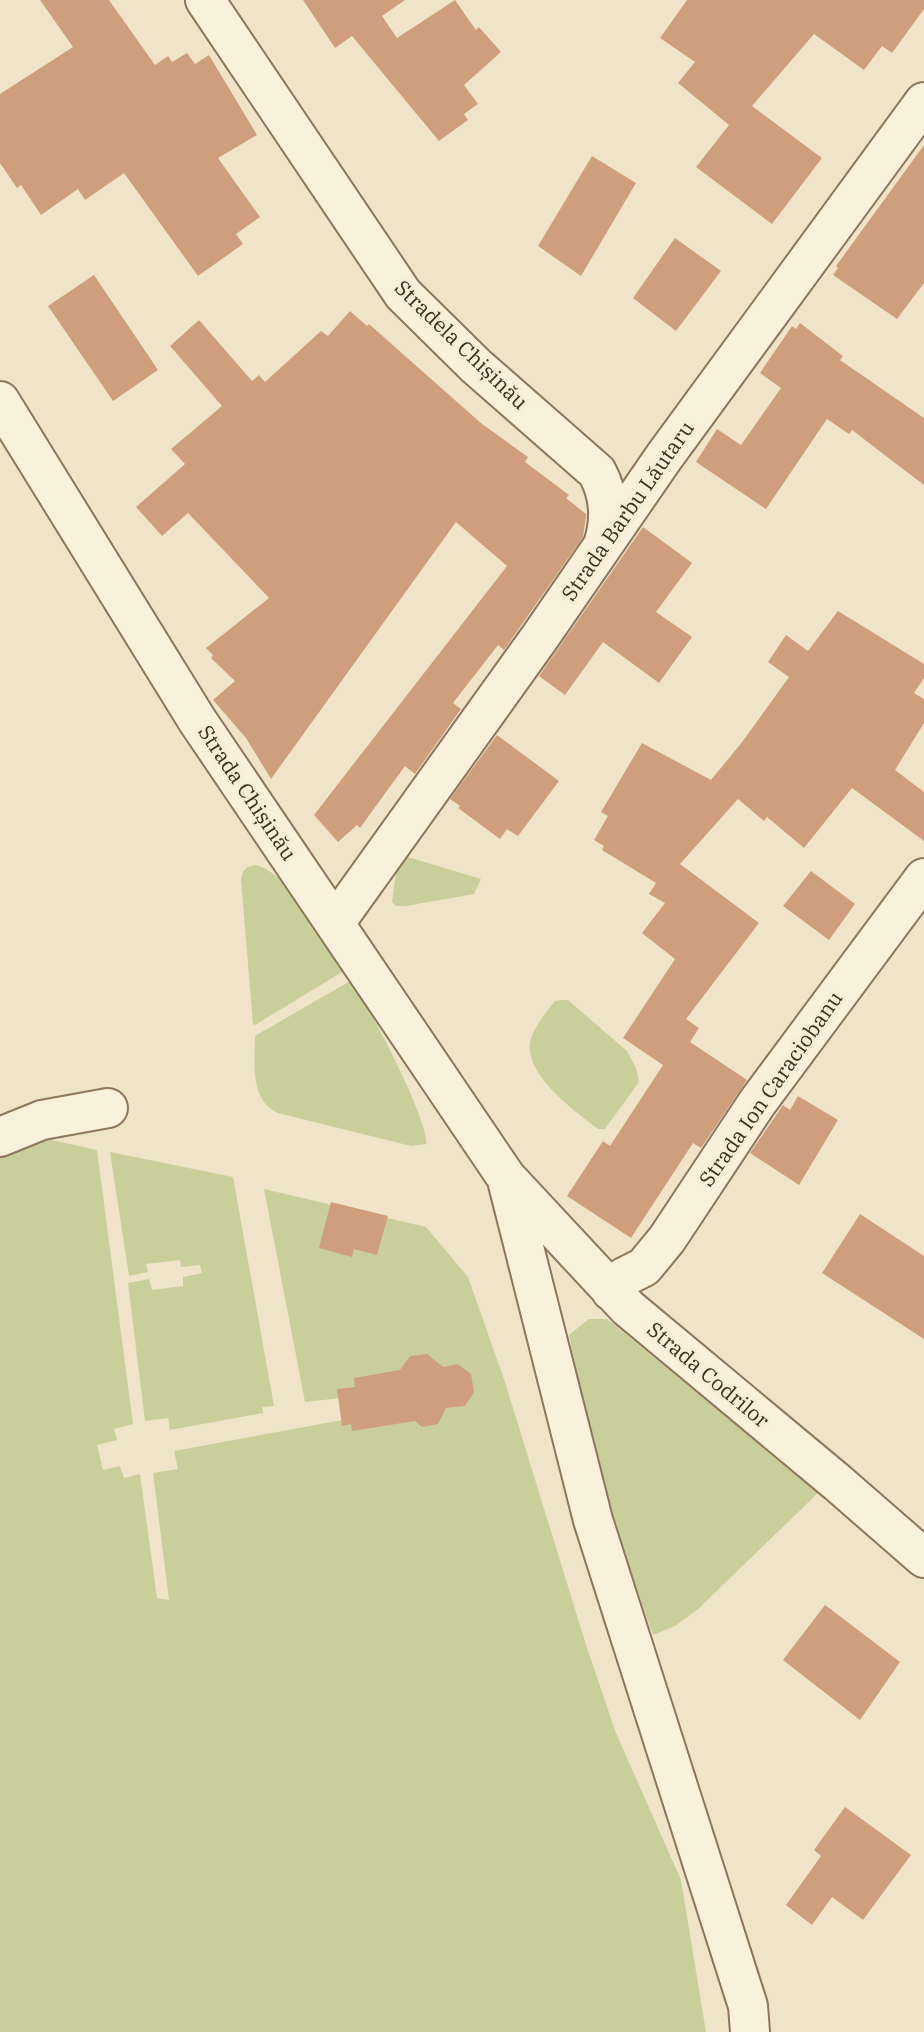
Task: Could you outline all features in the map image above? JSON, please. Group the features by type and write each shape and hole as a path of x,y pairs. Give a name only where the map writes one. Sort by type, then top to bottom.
{"street":[{"name":"Stradela Chișinău","path":"205,0 403,294 476,366 597,472 605,485 609,503 608,528 603,545"},
{"name":"Strada Barbu Lăutaru","path":"335,923 664,457 924,102"},
{"name":"Strada Chișinău","path":"0,401 197,720 506,1177"},
{"name":"Strada Ion Caraciobanu","path":"611,1291 624,1277 644,1267 667,1239 757,1103 924,878"},
{"path":"0,1137 42,1119 108,1108"},
{"name":"Strada Codrilor","path":"506,1177 628,1308 924,1558"},
{"path":"506,1177 593,1520 748,2006 750,2032"}],"green space":[{"path":"413,846 408,857 481,879 474,894 396,906 392,902 399,850"},
{"path":"257,865 271,872 296,896 317,926 342,972 255,1025 241,879 246,869"},
{"path":"350,981 382,1035 408,1088 425,1132 426,1144 411,1146 278,1113 262,1099 256,1080 255,1036"},
{"path":"568,1000 627,1051 636,1068 639,1082 605,1129 598,1129 554,1092 536,1068 531,1056 530,1043 536,1026 555,1001"},
{"path":"0,1121 42,1138 97,1150 133,1424 114,1429 117,1440 97,1445 103,1470 120,1466 124,1478 140,1474 157,1598 169,1600 153,1473 178,1469 174,1451 364,1416 360,1396 305,1402 264,1189 426,1227 468,1277 505,1382 616,1733 681,1880 706,2032 0,2032"},
{"path":"110,1152 233,1177 274,1406 262,1407 263,1413 170,1430 168,1418 145,1421 128,1283 149,1279 152,1290 183,1286 183,1277 202,1273 200,1265 181,1267 180,1260 146,1264 148,1272 129,1276"},
{"path":"589,1319 607,1319 818,1493 697,1610 675,1626 653,1635 605,1487 569,1335"}],"building":[{"path":"40,0 109,0 155,65 168,56 172,62 187,53 195,64 209,55 257,135 218,158 260,217 236,234 243,244 198,276 124,173 85,200 78,189 41,215 21,185 17,188 0,163 0,94 73,47"},
{"path":"303,0 405,0 382,16 397,38 455,0 476,30 479,27 501,52 464,85 478,104 464,114 468,120 439,141 352,36 335,48"},
{"path":"687,0 924,0 924,9 892,53 882,46 864,70 814,34 752,106 822,158 772,224 696,167 729,125 678,83 695,62 660,38"},
{"path":"924,145 924,283 897,319 833,275 838,268 836,266"},
{"path":"592,156 636,183 581,276 538,246"},
{"path":"675,238 721,271 676,331 633,298"},
{"path":"94,275 158,370 113,401 48,306"},
{"path":"350,311 367,326 369,324 482,424 528,457 525,462 569,495 566,498 586,516 583,537 504,650 498,645 453,703 461,709 415,774 405,766 360,828 357,825 338,842 314,815 507,566 456,522 271,779 246,738 213,700 235,681 211,658 213,655 206,648 269,598 188,513 162,536 136,507 185,464 171,449 222,406 170,346 199,320 252,381 259,375 265,382 321,331 328,336"},
{"path":"800,323 843,356 840,360 924,418 924,485 852,430 849,434 827,419 766,509 696,462 717,429 741,445 781,388 760,373 792,326 796,329"},
{"path":"643,527 692,563 656,612 692,637 659,683 603,642 565,695 539,676"},
{"path":"838,611 924,664 924,678 914,693 924,699 924,723 895,770 924,792 924,841 852,788 804,848 767,817 764,821 738,799 680,864 759,923 686,1019 699,1028 690,1042 747,1080 701,1148 693,1143 631,1238 567,1196 603,1141 610,1146 663,1065 623,1038 675,959 642,933 665,903 649,894 656,883 602,850 604,846 594,840 608,816 601,812 642,743 711,780 789,677 768,662 786,635 808,651"},
{"path":"497,735 559,781 518,836 507,829 500,839 450,799"},
{"path":"811,871 855,904 829,940 783,906"},
{"path":"798,1096 838,1120 799,1185 750,1153 783,1105 790,1110"},
{"path":"331,1202 388,1216 377,1255 354,1249 352,1257 319,1248"},
{"path":"860,1214 924,1256 924,1339 822,1273"},
{"path":"427,1354 443,1367 458,1364 471,1374 474,1392 465,1406 446,1408 438,1424 422,1427 415,1421 352,1431 351,1424 342,1426 337,1389 355,1387 354,1378 400,1370 410,1356"},
{"path":"825,1605 900,1662 860,1720 783,1660"},
{"path":"845,1807 911,1855 863,1920 832,1897 812,1925 786,1905 821,1856 814,1850"}]}
